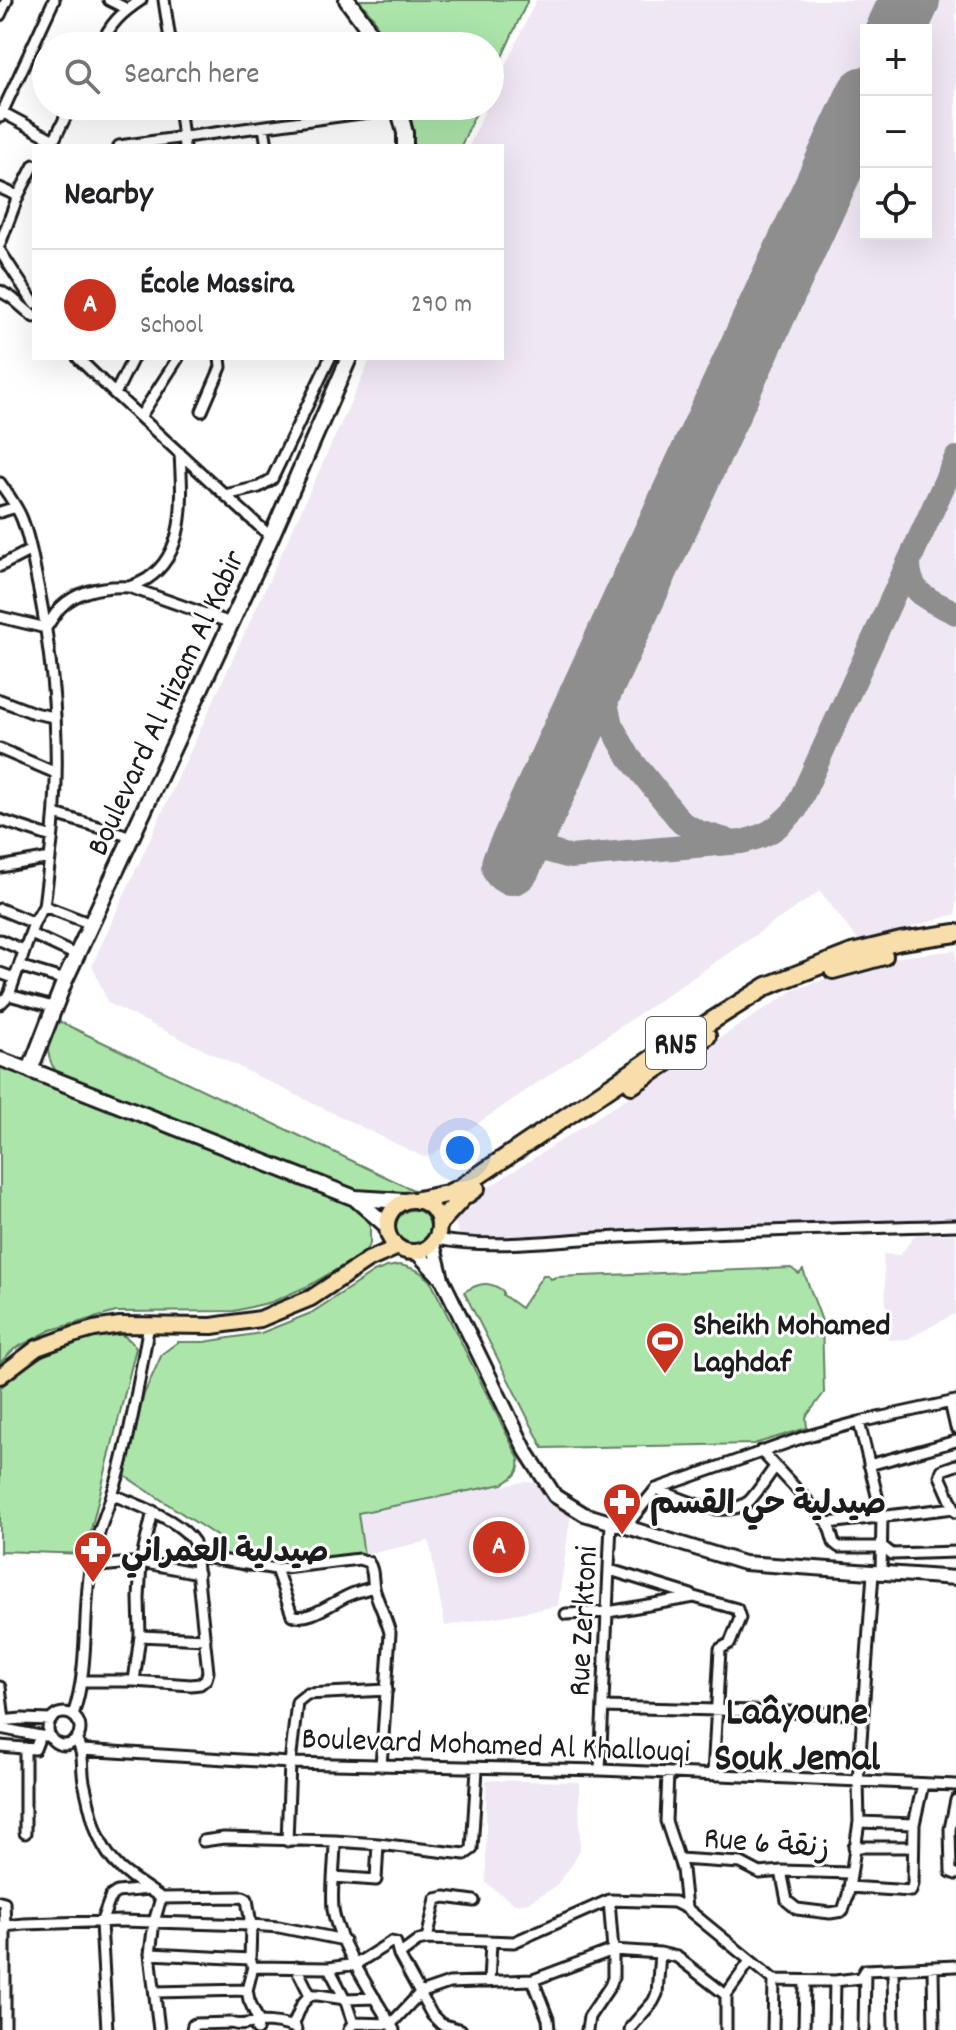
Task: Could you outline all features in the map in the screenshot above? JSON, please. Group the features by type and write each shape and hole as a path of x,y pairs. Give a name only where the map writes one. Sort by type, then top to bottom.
{"highway":[{"name":"RN5","path":"411,1200 447,1194 460,1188 659,1054 767,986 852,953 901,941 956,933"},
{"name":"RN5","path":"437,1233 462,1198 778,992 834,969 891,954 956,944"}],"main road":[{"path":"347,0 368,32"},
{"path":"402,120 405,144"},
{"name":"Boulevard Al Hizam Al Kabir","path":"30,1070 76,955 271,537 348,360"},
{"path":"30,1070 355,1198 411,1200 433,1207 437,1233"},
{"path":"355,1198 387,1228 389,1237 398,1247 416,1252"},
{"path":"368,1260 387,1228 391,1211 411,1200"},
{"name":"RN5","path":"416,1252 428,1247 437,1233"},
{"path":"0,1376 37,1348 94,1329 120,1325 212,1326 260,1319 311,1298 368,1260 398,1247"}],"street":[{"path":"0,15 7,0"},
{"path":"39,32 54,0"},
{"path":"109,0 127,9"},
{"path":"107,32 127,9 141,0"},
{"path":"164,0 169,32"},
{"path":"32,47 1,113 52,143 64,120"},
{"path":"181,120 184,142"},
{"path":"152,144 184,142 311,120"},
{"path":"264,127 267,144"},
{"path":"0,244 32,169"},
{"path":"0,188 18,196"},
{"path":"0,251 32,300"},
{"path":"0,291 32,315"},
{"path":"80,360 271,537"},
{"path":"115,394 132,360"},
{"path":"140,417 177,360"},
{"path":"202,411 221,367 220,360"},
{"path":"225,495 259,487 272,479 329,360"},
{"path":"129,587 148,578 161,566 171,549 180,525 180,453"},
{"path":"0,483 16,507 31,550 46,628 54,697 56,773 55,814 44,906 23,950 9,995 0,1004"},
{"path":"0,512 16,507"},
{"path":"0,566 31,550"},
{"path":"46,628 60,608 73,599 95,589 113,586 129,587 231,623"},
{"path":"0,617 46,628"},
{"path":"0,700 54,717"},
{"path":"0,749 56,773"},
{"path":"55,814 132,837"},
{"path":"0,820 52,837"},
{"path":"0,867 50,858"},
{"path":"44,906 91,924"},
{"path":"0,909 34,923"},
{"path":"31,934 76,955"},
{"path":"0,940 23,950"},
{"path":"19,966 65,980"},
{"path":"0,973 14,978"},
{"path":"9,995 53,1007"},
{"path":"0,1059 30,1070"},
{"path":"442,1279 437,1233 460,1243 956,1225"},
{"path":"416,1252 442,1279 526,1451 545,1483 555,1496 569,1506 611,1523 744,1563 956,1578"},
{"path":"73,1715 81,1681 90,1567 125,1446 149,1325"},
{"path":"626,1526 656,1489 761,1451 859,1422 953,1401 956,1428"},
{"path":"781,1871 787,1901 797,1909 830,1913 843,1911 859,1822 858,1782 863,1714 877,1573 883,1547 882,1516 859,1422"},
{"path":"869,1465 956,1441"},
{"path":"761,1451 828,1523 834,1543 839,1547 883,1547 892,1554 956,1552"},
{"path":"828,1523 955,1510 940,1476 942,1470 956,1465"},
{"path":"656,1489 711,1508 735,1507 751,1499 775,1467"},
{"path":"81,1681 191,1685 200,1684 208,1672 194,1542 189,1534 153,1511 113,1495"},
{"path":"134,1681 140,1636 141,1562 153,1511"},
{"name":"Rue Zerktoni","path":"600,1770 611,1523"},
{"path":"197,1556 276,1569 359,1559 368,1562 390,1633 381,1766"},
{"path":"90,1567 141,1562 198,1573"},
{"path":"276,1569 292,1615 298,1618 374,1587"},
{"path":"610,1570 737,1609 740,1618 730,1643 720,1649 713,1775"},
{"path":"566,1614 608,1612 694,1597"},
{"path":"140,1636 205,1639"},
{"path":"0,1687 1,1723"},
{"path":"287,1841 290,1763 297,1702 307,1694 387,1690"},
{"path":"603,1707 863,1714"},
{"path":"0,1746 35,1749 45,1736 51,1720 65,1713 73,1715 79,1722 80,1731 72,1743 59,1744 45,1736 1,1723"},
{"path":"1,1723 51,1720"},
{"path":"76,1739 82,1750 83,1777 92,1818 104,1850 121,1870 161,1898 247,1899 252,1963 247,1990 258,2026"},
{"path":"25,1748 25,1833"},
{"name":"Boulevard Mohamed Al Khallouqi","path":"82,1750 290,1763 600,1770 956,1785"},
{"path":"203,1841 224,1838 335,1841 470,1853 477,1769"},
{"path":"668,1773 666,1821 679,1859 686,1908"},
{"path":"849,1887 911,1891 914,1824 923,1784"},
{"path":"956,1800 950,1829 951,1872 956,1874"},
{"path":"859,1822 914,1824"},
{"path":"335,1841 333,1909 344,1940 392,2027"},
{"path":"334,1877 376,1880 378,1844"},
{"path":"854,1847 913,1847"},
{"name":"Rue 6 زنقة","path":"679,1859 741,1863 760,1873 850,1873"},
{"path":"107,2030 101,1923 111,1896 117,1892 149,1889"},
{"path":"427,1939 436,1899 445,1897 474,1901"},
{"path":"159,2030 150,1954 161,1898"},
{"path":"587,2030 589,2017 613,1978 609,1900"},
{"path":"399,1955 411,1945 427,1939 514,1942 609,1900 674,1902 686,1908 774,1980 835,1981 860,1978 865,1970"},
{"path":"0,1901 4,1902 4,2027"},
{"path":"2,1926 122,1921 251,1925 344,1940"},
{"path":"150,1954 329,1968 356,1964 391,1942 396,1943 399,1955 432,2015 441,2024 461,2030"},
{"path":"489,1982 491,1942"},
{"path":"392,2027 420,1993 449,1983 533,1980 613,1950 677,1957 726,1995"},
{"path":"630,2030 657,1994 660,1953"},
{"path":"726,2030 726,1995 750,1961"},
{"path":"865,1970 956,1966"},
{"path":"296,1967 310,1995"},
{"path":"329,1968 345,1999 351,2026 392,2027"},
{"path":"933,1968 934,2030"},
{"path":"864,2030 865,1970"},
{"path":"893,1970 894,2030"},
{"path":"533,1980 548,2019 549,2030"},
{"path":"773,2030 774,1980"},
{"path":"804,2030 805,1981"},
{"path":"834,2030 835,1981"},
{"path":"155,1992 247,1990"},
{"path":"295,2029 294,2023 302,2004 310,1995 375,1998"},
{"path":"192,2030 195,2024 232,2023 234,2028 283,2023 295,2029"}],"shaded area":[{"path":"536,0 956,0 956,914 859,942 820,891 430,1156 423,1157 108,1003 92,965 370,360 504,360 504,144 470,144 481,120 504,120 504,69"},
{"path":"956,950 956,1222 469,1240 461,1237 455,1218 458,1207 794,990 893,958"},
{"path":"956,1234 956,1313 908,1339 888,1340 883,1254 900,1255 915,1235"},
{"path":"525,1482 539,1483 571,1513 558,1606 445,1626 429,1541 364,1555 357,1513"},
{"path":"486,1780 579,1782 580,1849 555,1887 529,1902 514,1904 486,1883"}],"green space":[{"path":"359,0 528,0 504,52 504,32 380,32 373,17"},
{"path":"411,120 473,120 462,144 414,144"},
{"path":"56,1020 426,1196 365,1195 62,1079 52,1065 48,1051"},
{"path":"0,1067 352,1205 363,1212 370,1222 370,1244 363,1254 308,1286 272,1302 234,1311 116,1312 51,1330 14,1349 0,1363"},
{"path":"413,1210 425,1215 430,1227 425,1239 413,1244 401,1239 396,1227 401,1215"},
{"path":"399,1265 418,1271 432,1284 519,1459 518,1471 503,1484 358,1513 364,1555 281,1572 246,1572 219,1561 221,1539 125,1476 144,1394 162,1354 178,1342 204,1342 261,1333 311,1313 374,1272"},
{"name":"Sheikh Mohamed Laghdaf","path":"791,1268 799,1274 803,1270 822,1321 824,1393 806,1417 807,1428 754,1444 543,1448 464,1292 479,1285 493,1285 521,1308 543,1275 551,1279"},
{"path":"108,1334 125,1336 136,1348 85,1554 1,1551 0,1554 0,1388 26,1367 62,1346"}],"taxiway":[{"path":"521,843 570,857 741,842 772,831 783,822 796,809 956,458"},
{"path":"909,561 912,582 922,595 956,613"},
{"path":"610,650 603,680 605,698 611,725 629,757 682,823 726,840"}],"runway":[{"path":"899,24 910,0"},
{"path":"511,865 860,109"}],"place":[{"name":"Sheikh Mohamed Laghdaf","path":"665,1375"},
{"name":"صيدلية حي القسم","path":"622,1536"},
{"name":"École Massira","path":"499,1547"},
{"name":"صيدلية العمراني","path":"93,1584"}],"district":[{"name":"Laâyoune Souk Jemal","path":"797,1732"}]}
